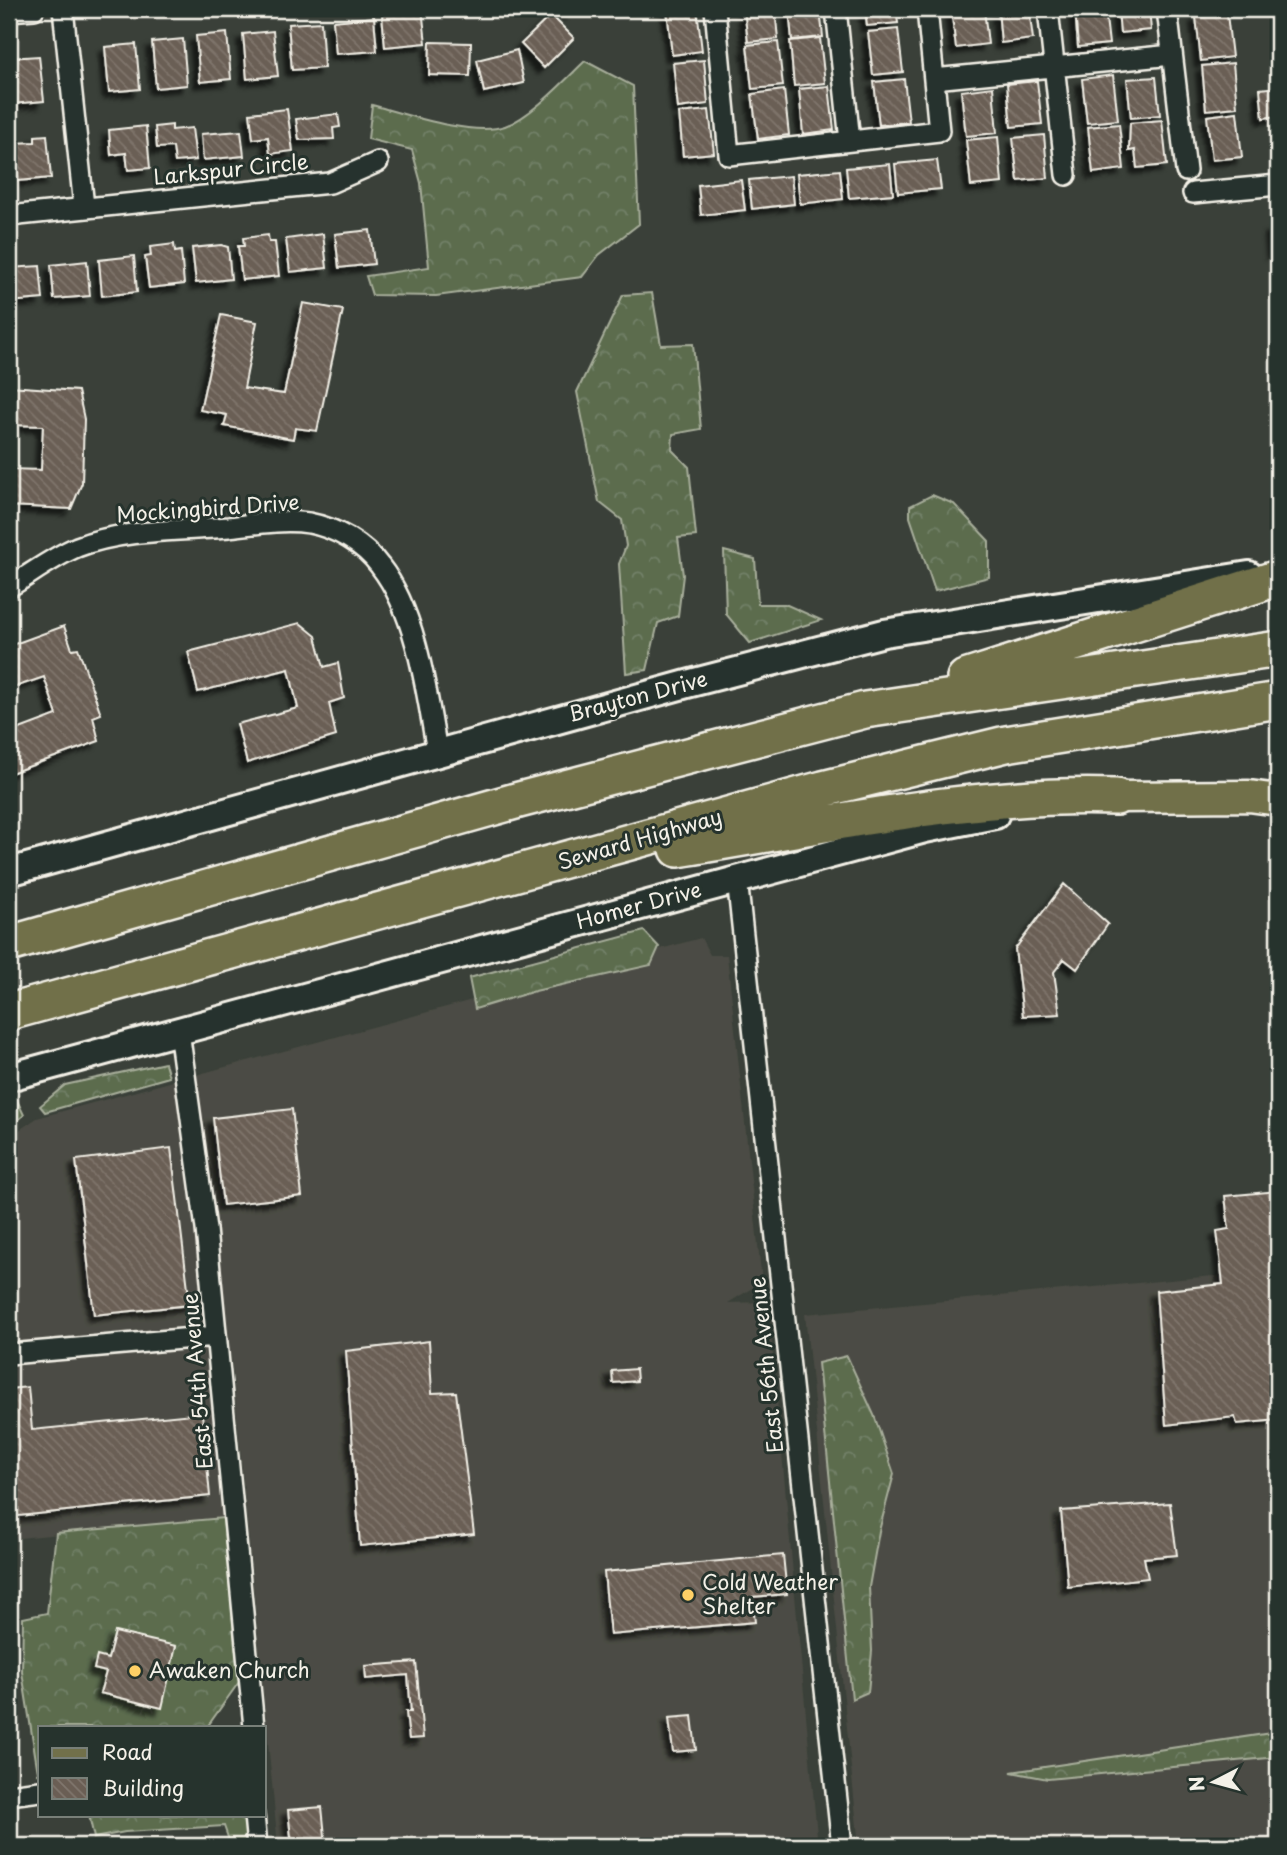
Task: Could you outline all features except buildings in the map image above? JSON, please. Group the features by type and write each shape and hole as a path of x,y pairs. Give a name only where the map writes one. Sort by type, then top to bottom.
{"highway":[{"path":"9,944 519,800 865,710 1278,578"},
{"path":"865,710 1278,649"},
{"name":"Seward Highway","path":"9,1012 823,789 1006,744 1278,700"},
{"path":"509,877 920,810 1057,795 1116,797"}],"main road":[{"name":"Brayton Drive","path":"9,872 437,752 884,633 1278,570"},
{"name":"Homer Drive","path":"9,1077 925,829 1116,797 1249,796 1278,800"}],"street":[{"path":"9,11 33,9"},
{"path":"64,9 84,207"},
{"path":"715,9 729,155 939,131 927,9"},
{"path":"836,9 850,141"},
{"path":"1048,9 1066,175"},
{"path":"1167,9 1186,171"},
{"path":"934,79 1172,55"},
{"name":"Larkspur Circle","path":"9,216 330,183 378,162"},
{"path":"1193,192 1278,185"},
{"name":"Mockingbird Drive","path":"9,587 77,547 124,536 279,522 309,523 336,531 379,564 393,585 424,678 437,752"},
{"name":"East 56th Avenue","path":"737,879 842,1846"},
{"name":"East 54th Avenue","path":"179,1031 206,1229 254,1726"},
{"path":"9,1354 216,1336"},
{"path":"9,1795 38,1791"},
{"path":"254,1816 257,1846"}],"shaded area":[{"path":"701,938 710,955 727,955 762,1282 728,1303 765,1302 771,1334 818,1846 278,1846 231,1355 209,1363 223,1518 9,1539 9,1137 37,1118"},
{"path":"1278,1270 1278,1846 859,1846 805,1314"}],"green space":[{"path":"585,61 633,86 639,224 599,255 582,277 436,296 372,295 366,276 429,267 421,183 412,150 368,139 372,105 457,127 491,129 505,126 526,115"},
{"path":"652,293 661,345 693,344 701,429 673,434 672,450 689,467 696,536 678,538 683,575 678,616 658,623 647,670 626,673 619,564 626,546 622,520 599,502 577,392 623,295"},
{"path":"932,495 954,504 989,541 989,577 935,591 910,517 910,506"},
{"path":"724,551 755,559 758,604 785,604 821,620 750,643 726,614"},
{"path":"644,931 659,947 651,965 535,991 475,1009 469,978"},
{"path":"165,1063 169,1077 45,1112 40,1106 65,1085"},
{"path":"15,1096 24,1115 9,1128 9,1098"},
{"path":"847,1356 874,1415 894,1474 879,1531 869,1587 872,1651 868,1692 852,1699 818,1363"},
{"path":"223,1518 239,1682 208,1726 38,1726 38,1773 22,1672 23,1618 47,1613 56,1533"},
{"path":"1278,1732 1278,1757 1048,1779 1011,1772"},
{"path":"89,1816 244,1816 248,1846 231,1846 224,1826 125,1832 94,1838"}],"place":[{"name":"Cold Weather Shelter","path":"688,1595"},
{"name":"Awaken Church","path":"135,1671"}]}
